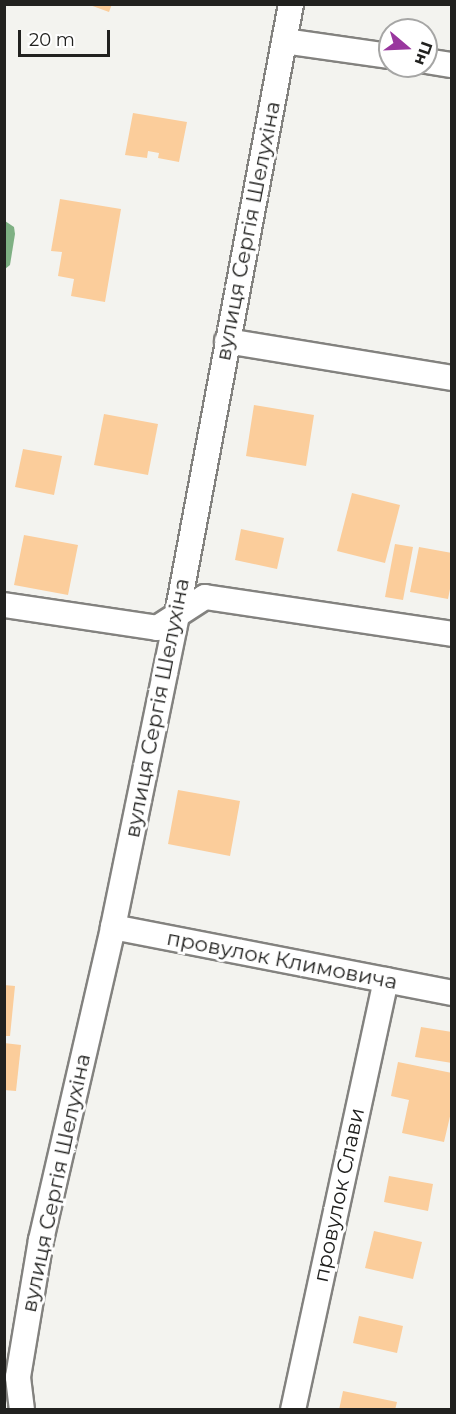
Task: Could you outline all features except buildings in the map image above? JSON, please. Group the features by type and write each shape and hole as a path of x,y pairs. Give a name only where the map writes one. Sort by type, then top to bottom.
{"street":[{"name":"вулиця Сергія Шелухіна","path":"22,1410 18,1377 41,1240 113,927 177,615 291,4"},
{"path":"284,41 378,54"},
{"path":"227,341 452,378"},
{"path":"4,605 157,628 205,597 452,634"},
{"name":"провулок Климовича","path":"113,927 452,993"},
{"name":"провулок Слави","path":"293,1410 386,980"}],"shaded area":[{"path":"5,221 14,227 15,234 10,265 5,269"}]}
